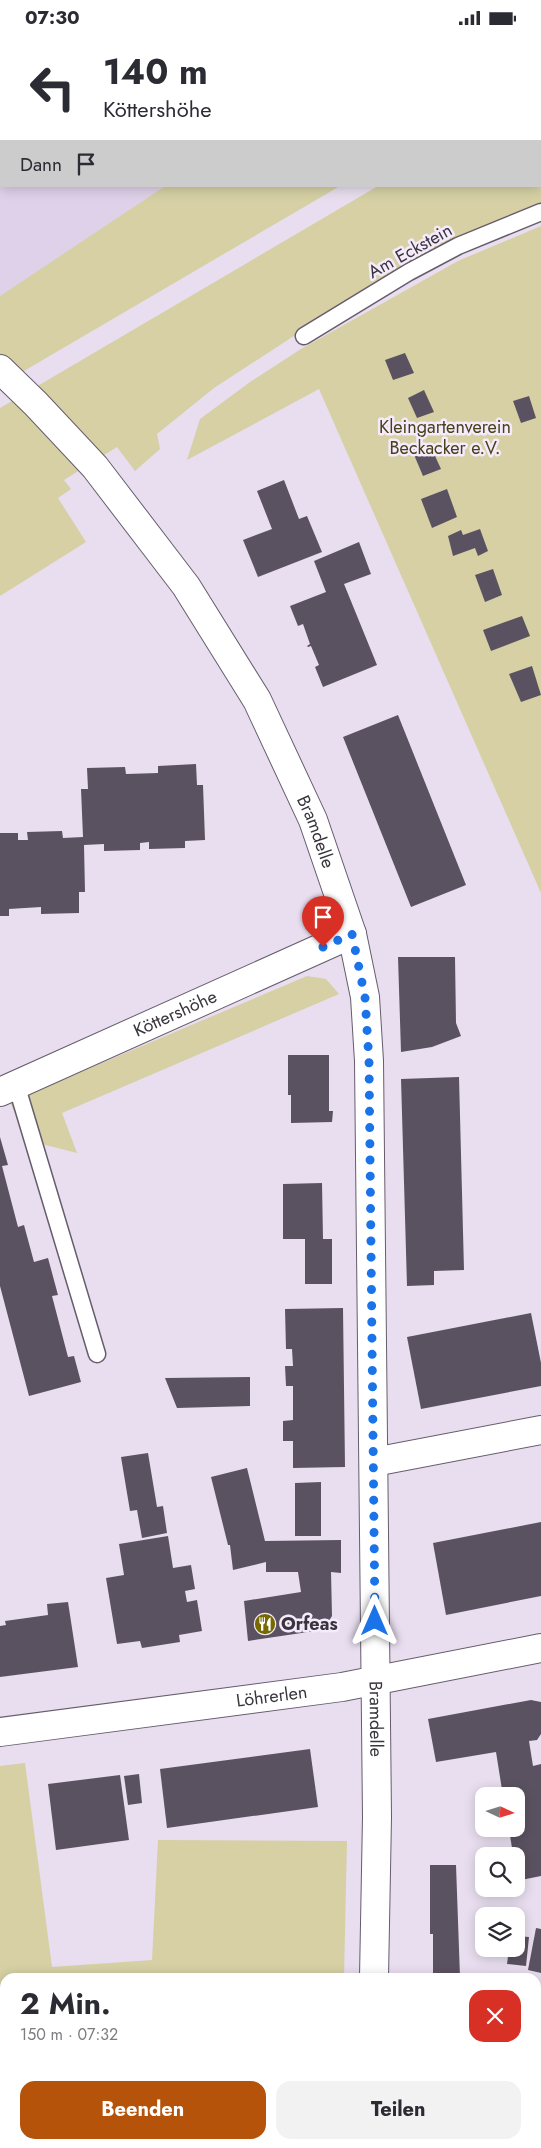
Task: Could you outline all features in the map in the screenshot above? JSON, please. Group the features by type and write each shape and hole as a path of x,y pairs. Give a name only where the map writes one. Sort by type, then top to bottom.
{"street":[{"name":"Bramdelle","path":"0,369 95,467 186,586 257,700 313,820 352,934 365,997 369,1061 377,1817 374,1973"},
{"name":"Köttershöhe","path":"8,1088 352,934"},
{"path":"374,1462 541,1430"},
{"name":"Löhrerlen","path":"0,1732 375,1681 541,1648"}],"lane":[{"name":"Am Eckstein","path":"304,336 409,272 458,246 541,212"},
{"path":"8,1088 97,1354"}],"shaded area":[{"path":"0,187 164,187 0,296"}],"green space":[{"path":"164,187 338,187 0,385 0,296"},
{"path":"376,187 541,187 541,204 468,232 395,270 214,388 157,434 160,449 135,471 117,447 64,480 71,489 58,498 86,542 0,596 0,408"},
{"name":"Kleingartenverein Beckacker e.V.","path":"541,226 541,893 319,389 187,460 200,419 250,382 301,349 458,261"},
{"path":"307,976 326,979 339,994 62,1113 77,1153 26,1140 10,1102"},
{"path":"25,1763 52,1967 152,1960 158,1840 347,1841 344,1973 0,1973 0,1766"}],"building":[{"path":"405,353 414,373 393,380 385,360"},
{"path":"424,390 434,412 417,418 408,398"},
{"path":"529,396 536,418 521,423 513,401"},
{"path":"430,445 441,469 423,476 412,450"},
{"path":"284,480 299,519 307,516 322,552 258,577 243,540 272,529 257,491"},
{"path":"447,489 457,517 432,528 421,499"},
{"path":"480,529 488,551 478,556 475,548 453,556 448,536 461,530 463,535"},
{"path":"359,542 371,574 344,584 377,665 323,687 315,667 319,665 311,646 307,646 310,644 303,624 298,626 290,606 326,592 314,561"},
{"path":"493,569 502,595 485,602 475,575"},
{"path":"522,616 530,636 491,651 483,630"},
{"path":"532,666 541,695 521,702 509,674"},
{"path":"398,715 466,885 411,907 343,737"},
{"path":"196,764 197,785 203,785 205,840 185,841 185,848 149,849 149,842 140,843 140,850 104,851 104,844 84,845 85,892 79,892 79,913 41,914 41,907 9,909 9,916 0,916 0,833 18,833 18,840 28,840 27,832 62,831 63,838 83,837 81,789 88,789 87,768 125,767 126,774 158,773 158,766"},
{"path":"398,957 455,957 456,1023 461,1036 432,1047 401,1052"},
{"path":"288,1055 329,1055 329,1111 333,1111 332,1122 291,1123 291,1095 288,1095"},
{"path":"459,1077 464,1270 434,1271 434,1285 407,1286 401,1079"},
{"path":"0,1137 8,1165 2,1166 18,1227 24,1225 34,1262 48,1258 58,1295 52,1296 68,1357 74,1356 81,1382 29,1396 0,1286"},
{"path":"322,1183 323,1239 332,1239 332,1284 305,1284 305,1239 283,1239 283,1184"},
{"path":"343,1308 345,1467 293,1468 293,1441 283,1441 283,1421 293,1420 293,1386 286,1386 285,1366 293,1366 292,1349 286,1349 285,1309"},
{"path":"531,1313 541,1363 541,1386 421,1409 407,1337"},
{"path":"250,1377 250,1406 177,1408 165,1378"},
{"path":"148,1453 157,1507 163,1506 167,1533 142,1538 137,1510 130,1511 121,1457"},
{"path":"247,1468 265,1541 341,1540 341,1573 331,1572 332,1616 327,1624 315,1631 248,1641 244,1601 301,1592 298,1572 266,1572 266,1562 233,1570 230,1545 228,1545 211,1477"},
{"path":"321,1482 321,1536 295,1536 295,1483"},
{"path":"541,1522 541,1596 446,1615 433,1543"},
{"path":"168,1536 173,1568 191,1565 195,1589 185,1591 187,1602 197,1600 202,1631 179,1635 180,1642 142,1648 140,1641 117,1644 106,1578 124,1575 119,1544"},
{"path":"68,1602 78,1667 0,1677 0,1626 6,1625 5,1621 48,1615 47,1604"},
{"path":"531,1700 541,1702 541,1734 537,1740 529,1741 533,1766 541,1764 541,1876 525,1879 525,1847 512,1847 510,1837 525,1837 525,1787 502,1787 496,1752 436,1762 428,1719"},
{"path":"310,1749 318,1807 167,1828 160,1769"},
{"path":"139,1774 142,1803 128,1805 124,1776"},
{"path":"120,1775 129,1840 56,1850 48,1784"},
{"path":"430,1865 456,1865 460,1973 433,1973 433,1934 430,1934"},
{"path":"536,1928 541,1929 541,1973 528,1970"},
{"path":"525,1937 529,1937 526,1966 507,1964 508,1957 525,1957"}],"place":[{"name":"Orfeas","path":"265,1624"}],"route":[{"path":"323,947 352,934 365,997 369,1061 375,1621"}]}
